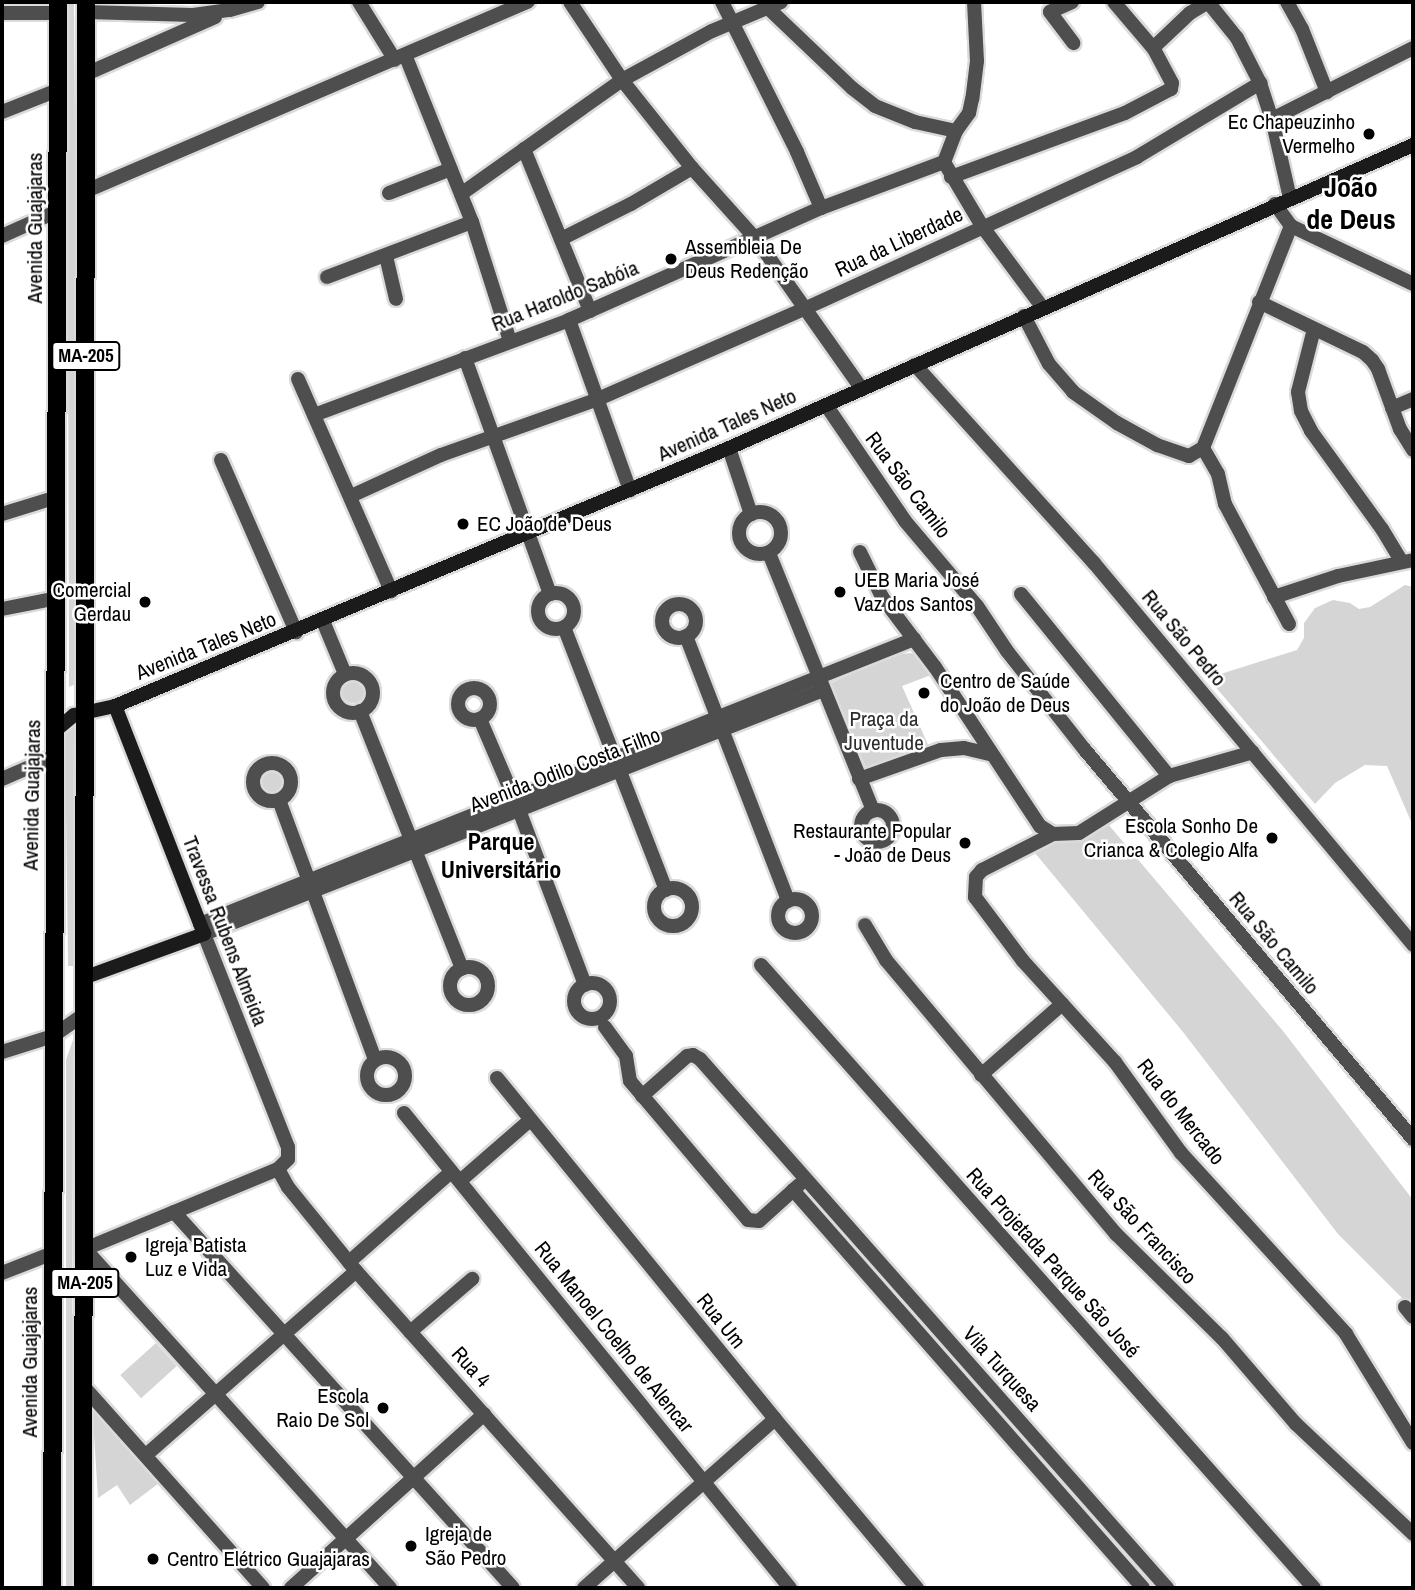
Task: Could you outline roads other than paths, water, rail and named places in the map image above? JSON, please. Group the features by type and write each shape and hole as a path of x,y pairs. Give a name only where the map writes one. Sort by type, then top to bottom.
{"main road":[{"name":"Avenida Guajajaras","path":"52,1588 58,7"},
{"name":"MA-205","path":"83,1588 86,7"},
{"name":"Avenida Tales Neto","path":"55,731 67,719 86,711 115,706 323,621 729,448 1413,145"},
{"name":"Travessa Rubens Almeida","path":"115,706 202,929"},
{"name":"Avenida Odilo Costa Filho","path":"86,977 202,929"}],"street":[{"path":"86,7 193,15 229,10 258,2"},
{"path":"359,2 400,59 451,169 472,222 510,341"},
{"path":"86,191 528,2"},
{"path":"570,2 622,80 692,167 756,239 862,388"},
{"path":"722,2 787,131 821,208"},
{"path":"974,2 977,61 975,81 969,113 956,131 944,162 982,226 1043,308"},
{"path":"1072,2 1054,9 1050,15 1073,43"},
{"path":"951,177 1125,113 1171,89 1172,83 1153,47 1114,2"},
{"path":"1153,47 1190,13 1208,2 1237,38 1260,83 1272,119 1290,198"},
{"path":"1287,2 1302,29 1327,92"},
{"path":"461,194 622,80 732,22 775,5 841,78 875,106 915,122 956,131"},
{"path":"2,13 58,7"},
{"path":"86,74 229,10"},
{"path":"1272,119 1413,48"},
{"name":"Rua da Liberdade","path":"351,496 492,435 598,399 804,309 1137,157 1260,83"},
{"path":"2,112 58,90"},
{"path":"524,149 590,311"},
{"name":"Rua Haroldo Sabóia","path":"314,415 569,320 821,208 944,162"},
{"path":"561,239 631,204 692,167"},
{"path":"389,193 451,169"},
{"path":"1275,204 1291,226 1413,284"},
{"path":"2,236 58,211"},
{"path":"327,276 472,222"},
{"path":"1024,316 1049,364 1073,392 1117,423 1157,444 1189,456 1203,448 1291,226"},
{"path":"386,256 396,299"},
{"path":"1259,302 1363,352 1378,369 1392,408 1413,450"},
{"path":"569,320 630,490"},
{"path":"1274,597 1338,576 1407,561 1311,431 1301,411 1298,392 1314,328"},
{"path":"466,358 526,533 550,594"},
{"name":"Rua São Pedro","path":"915,365 1094,563 1413,945"},
{"path":"298,379 391,591"},
{"path":"1392,408 1413,399"},
{"name":"Rua São Camilo","path":"826,405 905,521 976,606 1007,651 1085,750 1413,1139"},
{"path":"729,448 751,514"},
{"path":"1203,448 1218,474 1225,504 1289,624"},
{"path":"221,460 296,632"},
{"path":"2,514 57,497"},
{"path":"751,514 771,514 780,524 781,537 769,553 754,554 742,545 739,539 741,524 751,514"},
{"path":"860,552 882,597 914,639 1040,827 1053,834 1079,833 1169,776 1253,752"},
{"path":"769,553 873,811"},
{"path":"550,594 564,595 573,604 573,617 565,627 554,629 541,621 539,605 550,594"},
{"path":"1021,594 1169,776"},
{"path":"2,609 57,598"},
{"path":"323,621 345,674"},
{"path":"565,627 666,890"},
{"path":"686,636 789,901"},
{"name":"Avenida Odilo Costa Filho","path":"202,929 821,685 914,639"},
{"path":"358,673 372,685 370,704 360,711 347,711 336,703 334,690 345,674 358,673"},
{"path":"360,711 462,968"},
{"path":"480,719 517,805 584,985"},
{"path":"859,779 954,747 970,740 976,732"},
{"path":"954,747 990,754"},
{"path":"2,779 55,756"},
{"path":"279,800 375,1060"},
{"name":"Rua do Mercado","path":"1053,834 990,864 976,877 975,897 1062,1004 1115,1062 1181,1153 1346,1334 1413,1443"},
{"name":"Rua São Francisco","path":"865,925 886,960 1146,1267 1222,1338 1296,1424 1413,1534"},
{"name":"Travessa Rubens Almeida","path":"202,929 288,1147 288,1159 278,1170"},
{"name":"Rua Projetada Parque São José","path":"761,965 1314,1588"},
{"path":"981,1075 1062,1004"},
{"path":"2,1052 53,1036 86,1013"},
{"path":"605,1027 625,1054 628,1077 642,1096 750,1222 762,1219 805,1180"},
{"name":"Vila Turquesa","path":"642,1096 687,1056 697,1056 1167,1588"},
{"name":"Rua Um","path":"497,1078 529,1121 917,1588"},
{"name":"Rua Manoel Coelho de Alencar","path":"404,1113 790,1588"},
{"path":"146,1455 286,1333 353,1267 456,1177 529,1121"},
{"path":"278,1170 85,1249 390,1588"},
{"name":"Rua 4","path":"278,1170 288,1187 353,1267 638,1588"},
{"name":"Vila Turquesa","path":"793,1190 1143,1588"},
{"path":"174,1212 286,1333 513,1588"},
{"path":"2,1273 53,1254"},
{"path":"411,1332 472,1279"},
{"path":"890,1299 902,1288"},
{"path":"84,1387 263,1588"},
{"path":"291,1588 484,1414"},
{"path":"584,1588 775,1419"},
{"path":"1024,1451 1037,1439"}],"place":[{"name":"Ec Chapeuzinho Vermelho","path":"1369,134"},
{"name":"Assembleia De Deus Redenção","path":"671,259"},
{"name":"EC João de Deus","path":"463,524"},
{"name":"UEB Maria José Vaz dos Santos","path":"840,592"},
{"name":"Comercial Gerdau","path":"145,602"},
{"name":"Centro de Saúde do João de Deus","path":"924,693"},
{"name":"Escola Sonho De Crianca & Colegio Alfa","path":"1272,838"},
{"name":"Restaurante Popular - João de Deus","path":"965,843"},
{"name":"Igreja Batista Luz e Vida","path":"131,1257"},
{"name":"Escola Raio De Sol","path":"383,1408"},
{"name":"Igreja de São Pedro","path":"411,1546"},
{"name":"Centro Elétrico Guajajaras","path":"153,1559"}],"district":[{"name":"João de Deus","path":"1351,203"},
{"name":"Parque Universitário","path":"501,856"}],"park label":[{"name":"Praça da Juventude","path":"884,731"}]}
